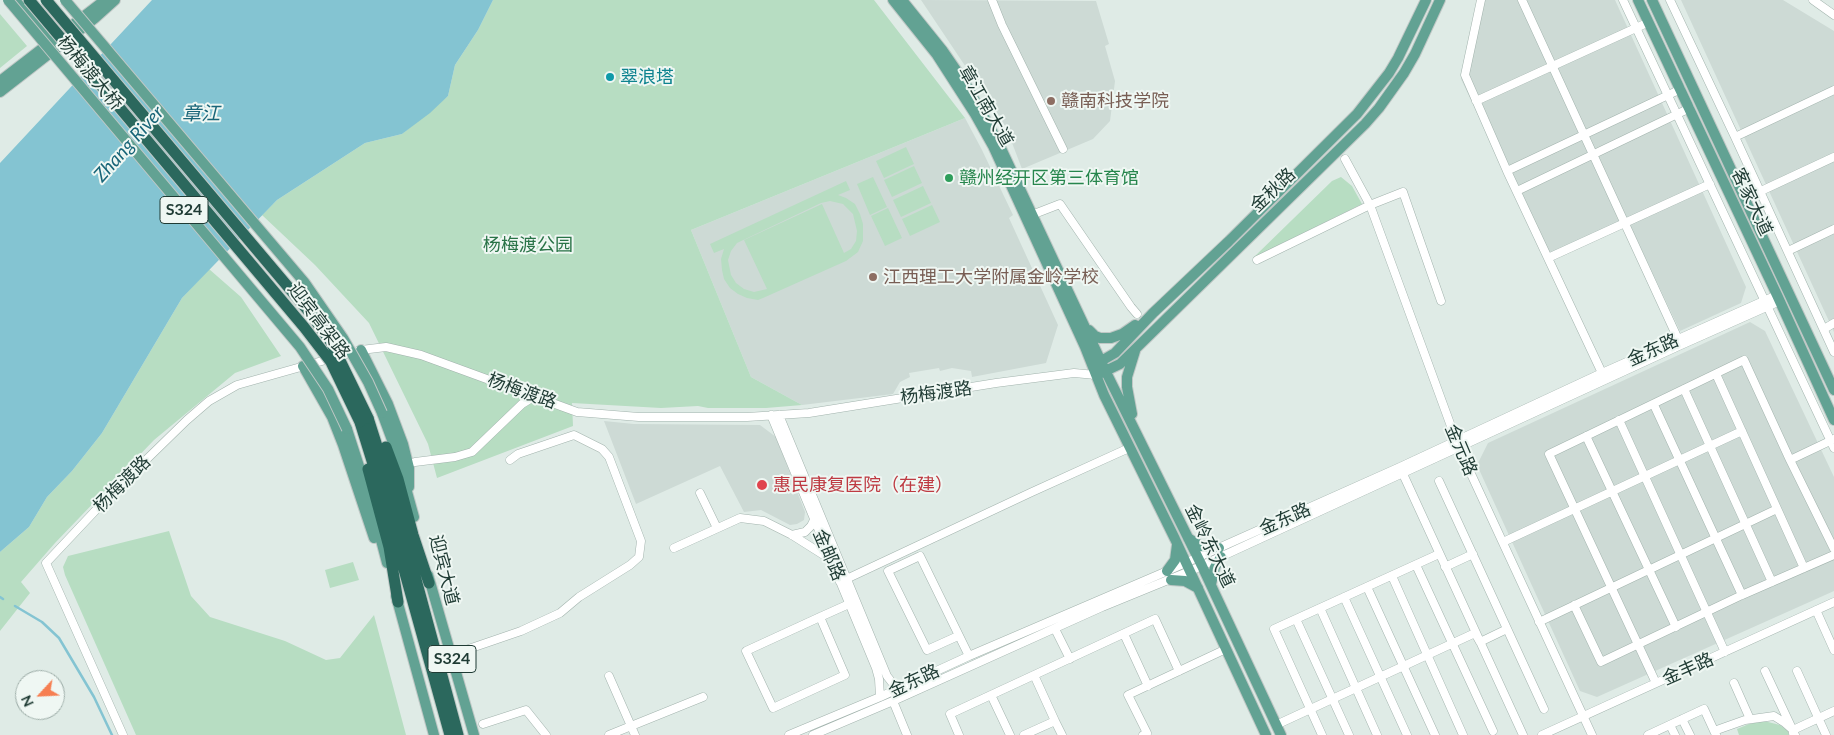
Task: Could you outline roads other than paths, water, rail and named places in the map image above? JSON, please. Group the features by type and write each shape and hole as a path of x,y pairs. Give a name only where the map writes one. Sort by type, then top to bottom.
{"highway":[{"name":"迎宾高架路","path":"29,0 286,305 319,347 364,420"},
{"name":"迎宾高架路","path":"46,0 300,301 331,342 364,420 393,511 458,735"},
{"path":"364,420 394,468 413,535 430,583"},
{"path":"364,420 366,458 389,547 398,602"},
{"name":"迎宾高架路","path":"393,511 450,735"}],"main road":[{"name":"杨梅渡大桥","path":"8,0 300,347 325,384 364,420"},
{"path":"15,0 53,46"},
{"name":"杨梅渡大桥","path":"65,0 305,283 348,346 368,382 364,420"},
{"path":"0,92 104,0"},
{"path":"0,82 115,0"},
{"name":"章江南大道","path":"893,0 962,85"},
{"name":"章江南大道","path":"902,0 943,51 962,85 1086,328 1099,369"},
{"name":"金秋路","path":"1099,369 1153,312 1229,241 1357,114 1389,73 1426,0"},
{"name":"金秋路","path":"1099,369 1120,364 1365,124 1379,108 1415,54 1440,0"},
{"name":"客家大道","path":"1638,0 1779,298 1834,420"},
{"name":"客家大道","path":"1652,0 1834,390"},
{"name":"章江南大道","path":"1029,216 1099,369"},
{"path":"1086,328 1100,338 1111,338 1122,334 1153,312"},
{"path":"362,350 388,404 403,444 409,468 408,493"},
{"path":"1135,350 1127,377 1128,395 1135,430"},
{"path":"303,366 332,417 343,444 367,518 398,602"},
{"name":"金岭东大道","path":"1099,369 1135,430 1200,562 1281,735"},
{"name":"金岭东大道","path":"1099,369 1129,448 1199,589 1266,735"},
{"name":"迎宾大道","path":"364,420 395,448 430,583 474,735"},
{"path":"1188,538 1201,546 1220,553 1212,573 1211,585"},
{"path":"1175,539 1177,555 1169,576 1185,581 1199,589"},
{"name":"S324","path":"398,602 434,735"}],"street":[{"path":"992,0 1002,25 1063,149"},
{"path":"1481,0 1465,76 1507,171 1602,373"},
{"path":"1522,0 1678,339"},
{"path":"1623,0 1832,439 1834,448"},
{"path":"1670,0 1834,352"},
{"path":"1813,0 1834,15"},
{"path":"1476,101 1649,22"},
{"path":"1507,171 1681,89"},
{"path":"1735,137 1834,90"},
{"path":"1517,191 1690,108"},
{"path":"1760,191 1834,157"},
{"name":"金元路","path":"1345,159 1370,206 1458,444 1592,735"},
{"path":"1548,258 1710,184"},
{"path":"1257,260 1403,192 1441,301"},
{"path":"1029,216 1060,204 1137,314"},
{"path":"1788,251 1834,229"},
{"name":"金东路","path":"1220,553 1402,474 1458,444 1602,373 1678,339 1779,298"},
{"name":"金东路","path":"813,735 893,701 1458,444 1681,345 1766,303"},
{"path":"1824,328 1834,323"},
{"name":"杨梅渡路","path":"123,735 46,563 111,494 187,420 209,401 237,385 362,350 386,347 422,355 577,412 638,417 747,418 809,413 996,383 1099,369"},
{"path":"1656,683 1550,454 1744,360 1834,549"},
{"path":"1716,374 1804,568"},
{"path":"1684,389 1772,582"},
{"path":"415,462 456,457 472,452 522,404 534,396"},
{"path":"1654,404 1742,595"},
{"name":"金邮路","path":"775,415 814,520 830,558 844,580 849,604 876,668 880,697"},
{"name":"金邮路","path":"775,415 844,580 887,676 897,689"},
{"path":"1619,420 1725,652"},
{"path":"1502,542 1742,431"},
{"path":"451,655 522,631 560,613 579,597 630,565 639,556 640,541 609,457 602,449 574,435 518,454 510,460"},
{"path":"1586,436 1676,627"},
{"path":"1790,460 1832,439"},
{"path":"844,580 1129,448"},
{"path":"1402,474 1523,735"},
{"path":"1439,481 1544,709"},
{"path":"700,493 717,528"},
{"path":"1539,622 1777,508"},
{"path":"674,548 740,518 764,521 830,558"},
{"path":"792,535 805,532 814,520"},
{"path":"1322,735 1274,630 1439,554"},
{"path":"1445,567 1473,554"},
{"path":"1574,605 1601,662 1742,595 1834,555"},
{"path":"958,636 927,650 888,571 920,556 969,656"},
{"path":"1416,565 1493,731"},
{"name":"金东路","path":"789,735 880,697 969,656 1169,576"},
{"path":"1392,576 1463,735"},
{"path":"1367,587 1435,735"},
{"path":"1344,597 1407,735"},
{"name":"金丰路","path":"1542,735 1834,602"},
{"path":"820,617 844,675 773,708 746,651 820,617 849,604"},
{"path":"1320,608 1378,735"},
{"path":"1816,610 1834,650"},
{"path":"959,735 950,714 1155,619 1179,671"},
{"path":"1296,619 1349,735"},
{"path":"1055,628 1070,659"},
{"path":"1480,642 1507,629"},
{"path":"1276,725 1475,633"},
{"path":"1124,634 1148,686"},
{"path":"1143,735 1147,733 1128,695 1226,649"},
{"path":"1766,671 1794,733"},
{"path":"1796,671 1826,735"},
{"path":"609,676 635,735"},
{"path":"1034,676 1062,735"},
{"path":"1734,683 1750,719"},
{"path":"991,695 1010,735"},
{"path":"609,735 703,697"},
{"path":"893,701 907,735"},
{"path":"484,724 526,710 546,735"},
{"path":"1648,735 1704,710 1715,733 1745,720 1774,716 1786,723 1794,733"},
{"path":"1794,733 1818,718 1834,711"},
{"path":"1682,719 1690,735"},
{"path":"1024,735 1055,720"},
{"path":"1670,725 1674,735"}],"water":[{"name":"章江","path":"152,0 493,0 478,30 455,65 448,96 430,113 402,134 365,143 277,200 182,298 102,433 72,471 47,497 29,527 0,552 0,163"}],"waterway":[{"path":"15,606 42,622 59,638 94,697 112,735"}],"place":[{"name":"翠浪塔","path":"610,77"},
{"name":"赣南科技学院","path":"1051,101"},
{"name":"赣州经开区第三体育馆","path":"949,178"},
{"name":"江西理工大学附属金岭学校","path":"873,277"},
{"name":"惠民康复医院（在建）","path":"762,485"}],"water label":[{"name":"Zhang River","path":"129,144"}],"park label":[{"name":"杨梅渡公园","path":"528,245"}]}
